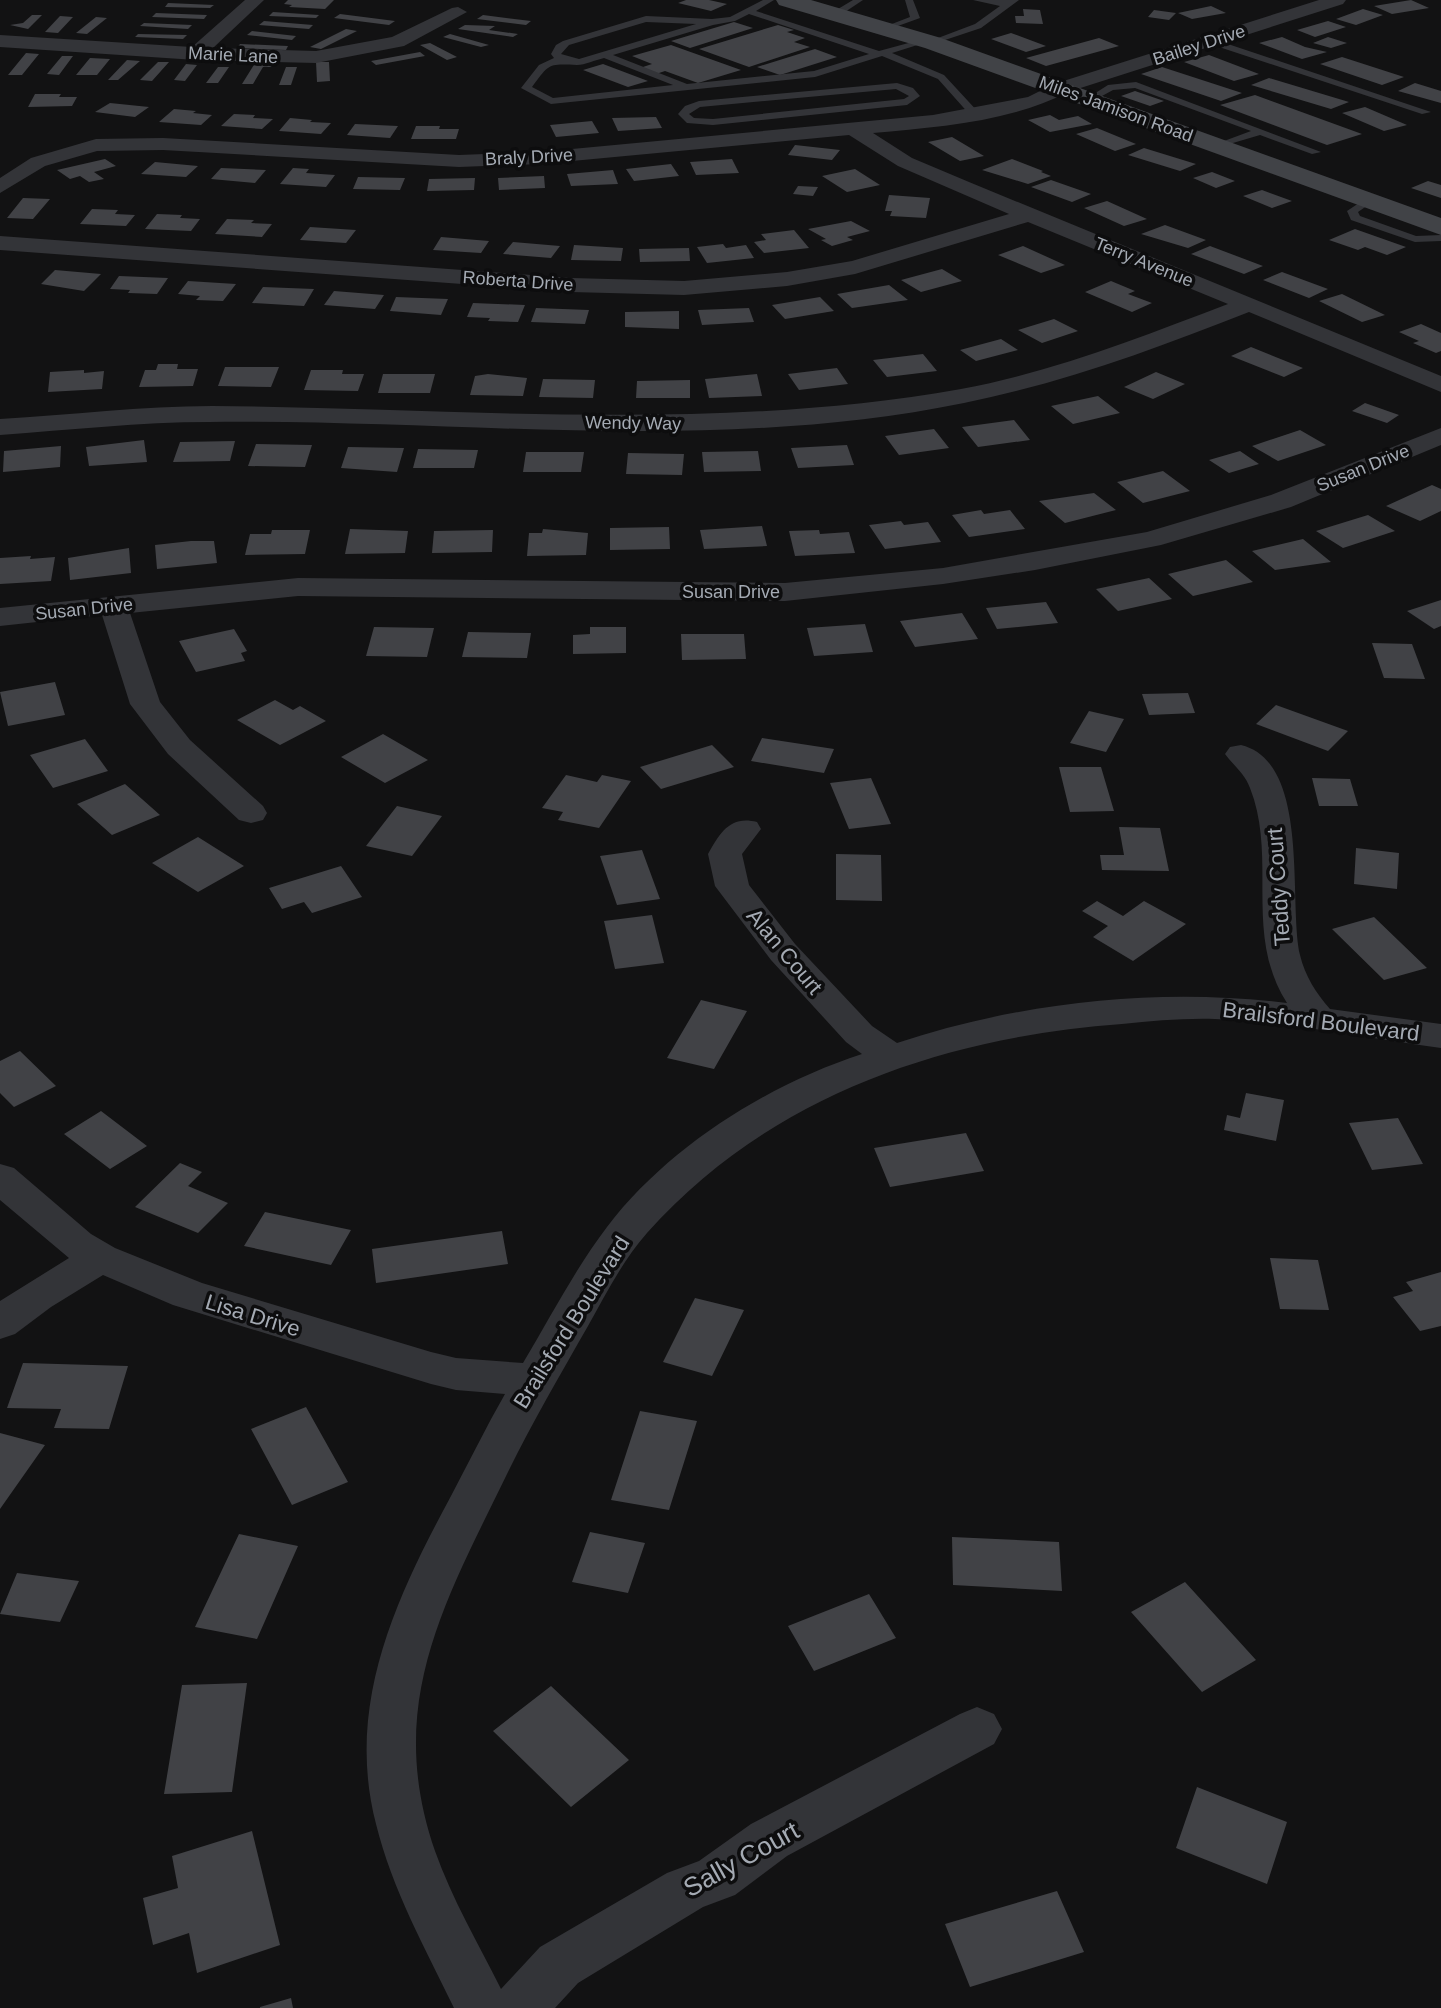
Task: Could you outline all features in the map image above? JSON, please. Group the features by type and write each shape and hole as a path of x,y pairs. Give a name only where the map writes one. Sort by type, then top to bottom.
{"main road":[{"name":"Miles Jamison Road","path":"787,0 836,14 883,45 928,42 1441,227"}],"street":[{"path":"196,54 255,0"},
{"name":"Bailey Drive","path":"1061,88 1337,0"},
{"name":"Marie Lane","path":"0,41 296,58 352,52 410,37 458,12"},
{"name":"Braly Drive","path":"0,187 38,162 75,149 141,143 382,159 487,160 853,129 975,114 1034,102 1061,88"},
{"name":"Terry Avenue","path":"853,129 905,162 1441,385"},
{"path":"53,136 75,149"},
{"name":"Roberta Drive","path":"0,243 571,285 684,288 787,279 855,267 1029,215"},
{"name":"Wendy Way","path":"0,427 192,414 685,424 858,412 963,396 1055,374 1130,350 1249,304"},
{"name":"Susan Drive","path":"0,617 114,608 298,587 785,592 943,576 1151,539 1281,501 1441,436"},
{"path":"114,608 145,704 179,747 251,813"},
{"name":"Teddy Court","path":"1241,754 1253,761 1264,777 1270,796 1285,961 1299,996 1320,1020"},
{"name":"Alan Court","path":"745,829 735,836 725,854 732,886 783,952 816,985 832,1007 859,1034 891,1056"},
{"name":"Brailsford Boulevard","path":"482,2008 409,1850 394,1791 391,1732 398,1677 414,1619 508,1424 606,1260 632,1223 698,1159 776,1109 854,1069 946,1038 1082,1012 1222,1007 1441,1036"},
{"name":"Lisa Drive","path":"0,1178 77,1244 101,1258 188,1294 431,1368 456,1374 535,1380"},
{"path":"0,1323 36,1296 101,1258"},
{"name":"Sally Court","path":"519,2008 559,1965 685,1890 717,1878 769,1840 977,1729"}],"lane":[{"path":"770,0 751,12 579,62 559,59 542,67 526,88 551,101 815,74 883,45 917,15 909,0"},
{"path":"836,14 859,0"},
{"path":"977,0 1012,3"},
{"path":"928,42 978,26 1012,3"},
{"path":"751,12 883,45 941,77 975,114"},
{"path":"559,59 556,54 559,47 566,43 646,19 712,22"},
{"path":"1210,41 1426,112"},
{"path":"603,54 686,87"},
{"path":"1105,75 1316,152"},
{"path":"1091,99 1111,87 1126,83"},
{"path":"897,86 910,90 915,96 907,102 837,109 713,122 691,121 683,114 688,108 699,104 897,86"},
{"path":"837,109 853,129"},
{"path":"1220,146 1261,131"},
{"path":"1369,201 1352,211 1355,218 1415,239 1441,238"}],"building":[{"path":"288,0 334,0 325,9 289,7 292,5 284,4"},
{"path":"686,0 727,4 711,11 678,3"},
{"path":"1411,0 1429,8 1392,14 1374,6"},
{"path":"168,3 214,5 210,8 165,7"},
{"path":"1211,6 1226,13 1192,19 1178,13"},
{"path":"1023,9 1040,10 1043,24 1016,23 1015,16 1024,16"},
{"path":"1363,9 1383,15 1356,25 1336,19"},
{"path":"1154,10 1176,13 1169,20 1148,17"},
{"path":"273,12 319,15 316,18 269,16"},
{"path":"156,13 207,15 204,19 152,17"},
{"path":"340,14 395,21 389,25 334,18"},
{"path":"32,15 42,15 28,29 10,25 23,23"},
{"path":"483,15 531,21 526,25 477,19"},
{"path":"60,16 73,17 58,33 45,32"},
{"path":"96,17 107,18 87,34 76,33"},
{"path":"264,21 313,25 309,29 259,25"},
{"path":"1328,21 1346,27 1315,37 1297,30"},
{"path":"734,22 753,28 690,48 671,41"},
{"path":"144,23 192,25 188,29 140,26"},
{"path":"465,25 495,26 489,30 518,34 513,37 458,29"},
{"path":"778,25 794,30 787,32 805,38 794,42 810,47 749,67 699,49"},
{"path":"346,29 357,31 321,49 310,47"},
{"path":"252,31 296,36 292,40 247,35"},
{"path":"1011,33 1046,46 1026,52 991,39"},
{"path":"138,34 187,35 183,39 135,37"},
{"path":"450,34 489,45 481,47 443,37"},
{"path":"1282,37 1327,52 1302,59 1259,43"},
{"path":"1328,37 1347,43 1331,48 1313,43"},
{"path":"1099,38 1119,46 1046,66 1026,58"},
{"path":"430,43 457,57 447,60 420,45"},
{"path":"240,44 288,46 286,50 237,48"},
{"path":"671,45 741,70 698,83 665,71 656,74 640,68 652,64 632,56"},
{"path":"815,49 837,57 780,75 757,67"},
{"path":"420,52 425,56 376,65 371,61"},
{"path":"26,53 39,54 22,75 8,75"},
{"path":"1209,55 1259,74 1234,81 1184,62"},
{"path":"62,56 73,56 59,75 47,74"},
{"path":"1342,57 1404,77 1382,85 1320,64"},
{"path":"90,58 110,59 97,75 76,75"},
{"path":"127,60 140,61 118,80 108,80"},
{"path":"257,60 275,60 271,67 263,67 253,84 242,84"},
{"path":"158,62 169,62 152,81 140,80"},
{"path":"316,62 329,62 330,81 317,82"},
{"path":"186,64 197,65 185,81 174,80"},
{"path":"603,64 648,81 628,87 583,70"},
{"path":"218,67 229,67 218,83 206,83"},
{"path":"286,67 297,67 291,85 279,85"},
{"path":"1162,67 1242,93 1221,101 1141,74"},
{"path":"1269,78 1349,102 1331,109 1251,85"},
{"path":"1415,83 1441,91 1441,103 1398,91"},
{"path":"1135,91 1164,101 1150,106 1121,96"},
{"path":"35,94 77,97 72,106 28,107"},
{"path":"1255,95 1362,134 1327,145 1220,105"},
{"path":"110,103 149,107 135,117 95,112"},
{"path":"1365,107 1407,125 1384,131 1342,113"},
{"path":"174,109 212,115 201,125 159,122"},
{"path":"234,114 273,119 262,129 221,126"},
{"path":"1050,115 1059,120 1078,116 1092,124 1050,132 1028,120"},
{"path":"656,117 662,128 618,131 612,118"},
{"path":"290,118 331,123 321,134 279,131"},
{"path":"592,121 599,133 556,137 550,125"},
{"path":"355,124 398,126 390,138 347,135"},
{"path":"416,126 459,129 456,139 411,139"},
{"path":"1097,128 1136,144 1115,151 1076,134"},
{"path":"952,137 984,156 960,161 928,142"},
{"path":"795,145 840,150 832,160 788,155"},
{"path":"1144,148 1196,164 1180,171 1128,155"},
{"path":"105,159 116,166 94,172 104,179 89,182 80,176 70,179 57,170"},
{"path":"732,159 739,173 696,175 690,162"},
{"path":"1012,159 1051,176 1028,184 982,170"},
{"path":"155,162 198,166 186,177 141,174"},
{"path":"671,164 679,176 634,181 626,169"},
{"path":"221,168 266,170 255,183 211,179"},
{"path":"293,168 309,169 306,173 335,175 326,187 280,184"},
{"path":"855,169 880,185 847,192 822,176"},
{"path":"613,170 618,184 571,186 567,174"},
{"path":"1212,172 1235,181 1216,188 1193,178"},
{"path":"544,176 545,188 499,190 498,178"},
{"path":"358,177 405,178 400,190 353,189"},
{"path":"475,178 474,190 427,191 429,179"},
{"path":"1051,180 1091,194 1072,202 1031,187"},
{"path":"1428,181 1441,185 1441,198 1411,188"},
{"path":"798,186 818,187 813,196 793,194"},
{"path":"1262,190 1292,201 1272,208 1243,196"},
{"path":"889,195 930,198 926,218 890,216 892,211 885,211"},
{"path":"23,198 50,199 33,219 7,218"},
{"path":"1107,201 1147,219 1124,226 1084,208"},
{"path":"92,209 118,210 115,214 135,215 126,226 80,224"},
{"path":"157,214 200,219 191,231 145,229"},
{"path":"227,219 272,224 262,237 215,234"},
{"path":"851,221 870,231 847,237 853,240 832,246 808,229"},
{"path":"1165,225 1206,240 1188,248 1141,234"},
{"path":"310,227 356,230 346,243 300,240"},
{"path":"1355,229 1406,247 1387,255 1365,247 1358,250 1329,240"},
{"path":"794,230 809,248 764,253 754,242 766,240 761,234"},
{"path":"441,237 489,241 481,253 433,250"},
{"path":"513,242 560,246 551,258 503,254"},
{"path":"723,244 726,248 746,245 754,258 707,263 697,247"},
{"path":"574,245 623,248 621,261 571,260"},
{"path":"1023,246 1065,265 1041,273 998,255"},
{"path":"1210,246 1263,266 1244,274 1191,254"},
{"path":"689,248 690,261 640,262 639,249"},
{"path":"942,269 962,281 921,292 901,280"},
{"path":"55,270 101,274 84,291 41,284"},
{"path":"1282,272 1328,289 1309,298 1263,280"},
{"path":"119,276 168,278 157,294 128,293 130,290 110,289"},
{"path":"188,281 236,284 223,301 196,300 200,296 178,294"},
{"path":"1111,281 1135,291 1128,294 1152,303 1132,312 1085,292"},
{"path":"889,285 908,300 852,308 837,294"},
{"path":"263,287 314,289 304,306 252,303"},
{"path":"334,291 384,295 375,309 324,305"},
{"path":"1342,294 1385,315 1362,322 1319,301"},
{"path":"396,297 448,299 441,315 390,311"},
{"path":"820,297 834,311 785,319 772,305"},
{"path":"473,303 525,305 518,322 488,321 490,318 467,317"},
{"path":"536,308 589,310 585,324 531,322"},
{"path":"749,308 754,322 702,325 698,310"},
{"path":"679,311 679,329 625,327 625,312"},
{"path":"1054,319 1078,331 1042,343 1018,330"},
{"path":"1421,324 1441,333 1441,351 1436,353 1413,343 1419,341 1399,332"},
{"path":"1001,339 1018,350 976,361 960,350"},
{"path":"1251,347 1303,368 1284,377 1231,356"},
{"path":"923,354 937,371 887,377 873,360"},
{"path":"158,364 178,364 177,369 198,369 193,386 139,387 145,370 156,370"},
{"path":"225,367 279,367 271,387 218,386"},
{"path":"837,368 848,384 799,390 788,374"},
{"path":"84,370 84,373 104,371 102,389 48,392 50,372"},
{"path":"311,370 343,370 342,374 364,374 358,391 304,390"},
{"path":"1156,372 1185,384 1153,399 1124,387"},
{"path":"383,374 435,374 430,393 378,393"},
{"path":"488,374 527,378 523,396 470,395 475,376"},
{"path":"757,374 762,396 709,398 705,379"},
{"path":"543,379 595,380 593,398 539,397"},
{"path":"690,380 690,398 636,398 637,381"},
{"path":"1098,396 1120,413 1073,424 1051,406"},
{"path":"1365,403 1399,415 1387,423 1352,411"},
{"path":"1014,420 1030,440 978,447 962,427"},
{"path":"934,429 949,448 899,455 885,436"},
{"path":"1300,430 1326,445 1278,461 1252,446"},
{"path":"144,440 147,462 89,466 86,447"},
{"path":"235,441 230,461 173,462 180,442"},
{"path":"256,444 312,445 305,467 248,466"},
{"path":"847,445 854,465 798,468 791,448"},
{"path":"61,446 60,467 3,472 4,451"},
{"path":"348,447 404,448 397,472 341,468"},
{"path":"418,449 478,450 474,468 413,468"},
{"path":"758,451 761,471 704,472 702,452"},
{"path":"1240,451 1259,464 1229,473 1209,460"},
{"path":"526,452 584,452 581,472 523,472"},
{"path":"628,453 684,454 682,475 626,474"},
{"path":"1163,471 1190,491 1143,503 1117,482"},
{"path":"1432,485 1441,489 1441,511 1420,521 1386,506"},
{"path":"1094,493 1116,510 1065,523 1039,501"},
{"path":"981,510 984,514 1010,510 1025,529 969,537 952,515"},
{"path":"1368,515 1395,531 1343,548 1316,531"},
{"path":"901,521 904,525 928,522 941,542 885,549 869,525"},
{"path":"762,526 767,546 704,549 700,530"},
{"path":"669,527 670,549 610,550 610,528"},
{"path":"350,529 408,531 405,553 345,554"},
{"path":"543,529 588,533 586,555 527,556 529,533 542,533"},
{"path":"272,530 310,530 305,554 245,555 250,534 271,534"},
{"path":"493,530 492,552 432,553 434,531"},
{"path":"819,530 820,534 849,532 855,553 795,556 789,531"},
{"path":"1303,539 1331,562 1275,570 1252,551"},
{"path":"214,541 217,563 157,569 155,545"},
{"path":"129,548 131,573 70,580 68,558"},
{"path":"31,556 30,559 55,557 51,581 0,584 0,558"},
{"path":"1226,560 1253,582 1193,596 1168,574"},
{"path":"1149,578 1172,599 1118,611 1096,589"},
{"path":"1441,600 1441,626 1434,629 1407,611"},
{"path":"1046,602 1058,623 997,629 986,608"},
{"path":"962,613 978,639 915,647 900,621"},
{"path":"865,624 873,652 814,656 807,628"},
{"path":"374,627 434,628 427,657 366,656"},
{"path":"590,627 626,627 626,653 573,654 573,635 590,634"},
{"path":"234,629 247,651 241,653 245,661 196,672 179,641"},
{"path":"468,632 531,633 527,658 462,657"},
{"path":"681,634 744,634 746,659 682,660"},
{"path":"1372,643 1412,644 1425,679 1384,678"},
{"path":"55,682 65,715 8,726 0,692"},
{"path":"1188,693 1195,713 1149,715 1142,694"},
{"path":"275,700 293,710 300,706 326,721 280,745 237,720"},
{"path":"1276,705 1348,731 1328,751 1256,724"},
{"path":"1089,711 1124,719 1106,752 1070,743"},
{"path":"383,734 428,760 385,783 341,757"},
{"path":"762,738 834,749 824,773 751,761"},
{"path":"85,739 108,771 53,788 30,755"},
{"path":"712,745 734,767 661,789 640,767"},
{"path":"1059,767 1101,767 1114,811 1070,812"},
{"path":"566,775 597,782 602,775 631,781 599,828 558,820 563,812 542,808"},
{"path":"871,778 891,824 849,829 830,783"},
{"path":"1312,778 1350,779 1358,806 1319,806"},
{"path":"125,784 160,815 112,835 77,804"},
{"path":"397,806 442,816 412,856 366,846"},
{"path":"1119,827 1160,828 1169,871 1102,870 1100,855 1124,855"},
{"path":"198,837 244,866 198,892 152,863"},
{"path":"1356,848 1399,853 1397,889 1354,884"},
{"path":"642,850 660,899 617,905 600,856"},
{"path":"836,854 881,855 882,901 836,900"},
{"path":"341,866 362,897 312,913 304,902 282,909 269,888"},
{"path":"1097,901 1123,916 1144,901 1186,924 1133,961 1093,937 1108,926 1082,911"},
{"path":"652,915 664,963 615,969 604,921"},
{"path":"1374,917 1427,968 1384,980 1332,929"},
{"path":"701,1000 747,1011 714,1069 667,1058"},
{"path":"20,1051 56,1086 14,1107 0,1093 0,1061"},
{"path":"1246,1093 1284,1100 1276,1141 1224,1130 1227,1115 1240,1118"},
{"path":"101,1111 147,1146 110,1169 64,1134"},
{"path":"1398,1118 1423,1164 1372,1170 1349,1123"},
{"path":"966,1133 984,1171 890,1187 874,1148"},
{"path":"180,1163 202,1172 188,1186 228,1203 198,1233 135,1207"},
{"path":"265,1212 351,1230 331,1265 244,1246"},
{"path":"502,1231 508,1264 376,1283 372,1249"},
{"path":"1270,1258 1318,1260 1329,1310 1280,1309"},
{"path":"1441,1272 1441,1326 1420,1331 1393,1297 1413,1291 1406,1282"},
{"path":"695,1298 744,1310 712,1376 663,1362"},
{"path":"23,1363 128,1366 109,1429 54,1428 61,1409 7,1408"},
{"path":"306,1407 348,1482 292,1505 251,1429"},
{"path":"640,1411 697,1421 669,1510 611,1500"},
{"path":"0,1433 45,1445 0,1509"},
{"path":"590,1532 645,1543 628,1593 572,1582"},
{"path":"239,1534 298,1546 257,1639 195,1627"},
{"path":"952,1537 1059,1542 1062,1591 953,1585"},
{"path":"17,1573 79,1581 60,1622 0,1614"},
{"path":"1185,1582 1256,1660 1202,1692 1131,1612"},
{"path":"869,1594 896,1638 814,1671 788,1626"},
{"path":"247,1683 232,1792 164,1794 182,1685"},
{"path":"551,1686 629,1760 571,1807 493,1731"},
{"path":"1197,1787 1287,1822 1267,1884 1176,1848"},
{"path":"252,1831 280,1945 197,1973 189,1933 153,1945 143,1898 178,1888 172,1856"},
{"path":"1057,1891 1084,1952 970,1987 945,1924"},
{"path":"291,1998 293,2008 260,2008 260,2007"}]}
